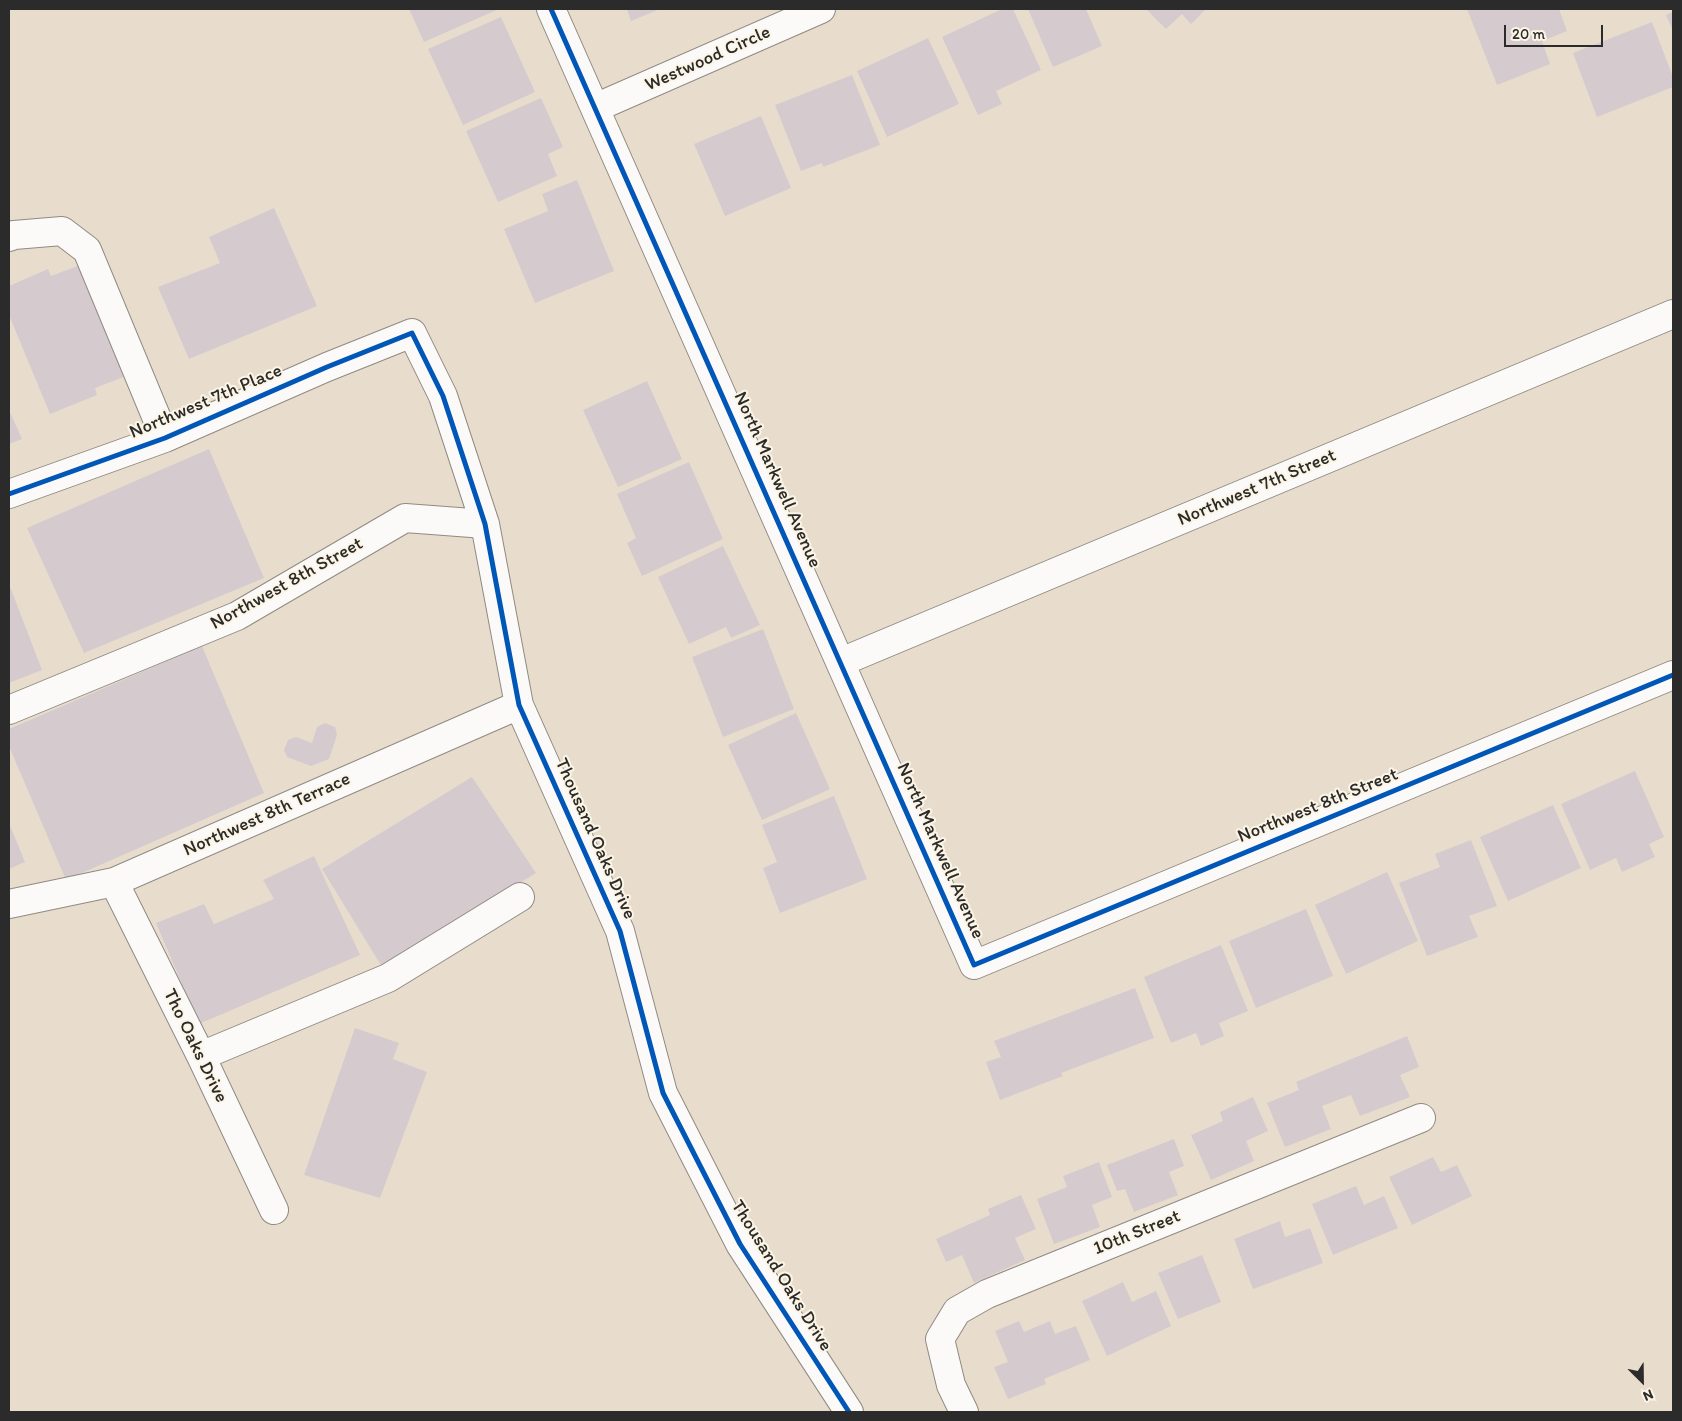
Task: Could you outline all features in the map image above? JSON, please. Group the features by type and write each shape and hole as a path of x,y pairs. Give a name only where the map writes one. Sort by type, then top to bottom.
{"street":[{"name":"North Markwell Avenue","path":"551,9 974,964"},
{"name":"Westwood Circle","path":"595,108 821,9"},
{"path":"9,237 62,231 87,250 165,438"},
{"name":"Northwest 7th Street","path":"841,662 1673,314"},
{"name":"Northwest 7th Place","path":"9,494 165,438 327,367 412,333"},
{"name":"Thousand Oaks Drive","path":"412,333 443,396 485,524 519,705 620,931 663,1093 740,1244 849,1412"},
{"name":"Northwest 8th Street","path":"9,710 237,616 405,518 485,524"},
{"name":"Northwest 8th Street","path":"974,964 1673,675"},
{"name":"Northwest 8th Terrace","path":"9,904 114,882 519,705"},
{"name":"Tho Oaks Drive","path":"114,882 201,1056 274,1210"},
{"path":"201,1056 388,978 520,898"},
{"name":"10th Street","path":"964,1412 951,1385 940,1339 957,1311 987,1294 1421,1118"}],"building":[{"path":"409,9 499,9 424,42"},
{"path":"627,9 660,9 631,21"},
{"path":"1002,9 1013,9 1041,70 996,91 1002,104 978,115 942,37"},
{"path":"1028,9 1086,9 1102,46 1053,67"},
{"path":"1146,9 1206,9 1191,24 1182,14 1166,29"},
{"path":"1467,9 1559,9 1567,31 1542,41 1550,64 1497,85"},
{"path":"1673,12 1673,31 1666,15"},
{"path":"501,17 535,92 463,125 428,49"},
{"path":"1652,22 1673,77 1673,87 1597,117 1573,53"},
{"path":"928,38 959,104 887,137 857,71"},
{"path":"852,75 880,145 823,167 822,163 801,171 775,105"},
{"path":"541,98 563,147 548,154 557,176 498,202 466,131"},
{"path":"761,116 791,188 725,216 694,144"},
{"path":"577,180 614,271 535,303 504,229 548,211 542,194"},
{"path":"274,208 317,306 189,359 158,287 220,263 209,237"},
{"path":"80,265 126,376 95,388 97,395 50,414 9,315 9,286 48,269 51,276"},
{"path":"647,381 682,459 618,487 583,410"},
{"path":"9,410 22,439 9,444"},
{"path":"209,449 264,578 84,653 27,528"},
{"path":"689,462 723,539 642,576 627,543 636,538 617,494"},
{"path":"723,546 760,625 731,638 726,627 689,644 658,577"},
{"path":"9,584 42,670 9,683"},
{"path":"763,629 794,709 723,737 692,657"},
{"path":"202,646 264,793 66,880 9,746 9,729"},
{"path":"796,713 830,789 762,820 728,745"},
{"path":"325,723 335,727 337,735 329,759 311,766 287,757 284,750 288,740 296,737 312,743 317,727"},
{"path":"1635,771 1664,837 1649,844 1655,857 1622,872 1616,858 1590,870 1561,804"},
{"path":"472,777 536,873 382,967 322,869"},
{"path":"834,796 867,879 780,913 763,868 777,862 762,825"},
{"path":"1553,805 1581,868 1508,901 1480,837"},
{"path":"9,823 25,862 9,869"},
{"path":"1471,840 1497,906 1469,916 1478,937 1427,956 1399,883 1440,867 1435,854"},
{"path":"314,856 360,955 199,1024 156,923 204,904 214,924 274,899 263,880"},
{"path":"1387,872 1418,941 1346,974 1315,905"},
{"path":"1306,909 1333,976 1256,1008 1229,941"},
{"path":"1221,945 1248,1011 1219,1023 1224,1036 1201,1046 1196,1033 1171,1043 1144,977"},
{"path":"1135,988 1154,1038 1061,1073 1063,1076 1000,1100 986,1062 1001,1057 994,1041"},
{"path":"355,1028 399,1043 393,1059 427,1072 380,1198 304,1175"},
{"path":"1407,1036 1419,1067 1400,1075 1410,1097 1360,1116 1351,1095 1322,1106 1331,1129 1285,1147 1267,1103 1299,1090 1296,1082"},
{"path":"1253,1097 1268,1131 1246,1141 1254,1161 1211,1180 1191,1135 1223,1121 1220,1112"},
{"path":"1174,1139 1184,1166 1169,1172 1178,1195 1134,1212 1125,1189 1117,1191 1107,1165"},
{"path":"1433,1157 1441,1172 1457,1165 1472,1196 1412,1225 1389,1177"},
{"path":"1099,1162 1112,1197 1092,1205 1100,1227 1054,1244 1037,1199 1067,1187 1063,1176"},
{"path":"1356,1186 1364,1205 1384,1196 1398,1228 1333,1255 1312,1204"},
{"path":"1021,1195 1036,1229 1015,1238 1025,1260 974,1283 962,1255 946,1262 936,1239 990,1215 988,1209"},
{"path":"1280,1221 1285,1237 1310,1228 1323,1263 1253,1289 1234,1239"},
{"path":"1202,1255 1221,1302 1178,1319 1158,1273"},
{"path":"1123,1282 1132,1302 1156,1291 1171,1326 1107,1356 1082,1301"},
{"path":"1019,1321 1024,1332 1050,1321 1055,1334 1076,1326 1090,1360 1044,1379 1046,1384 1008,1399 994,1367 1008,1362 995,1331"}],"cycle path":[{"path":"551,9 974,965 1673,675"},
{"path":"9,494 165,438 327,367 412,333 443,396 485,524 519,705 620,931 663,1093 740,1244 849,1412"}]}
